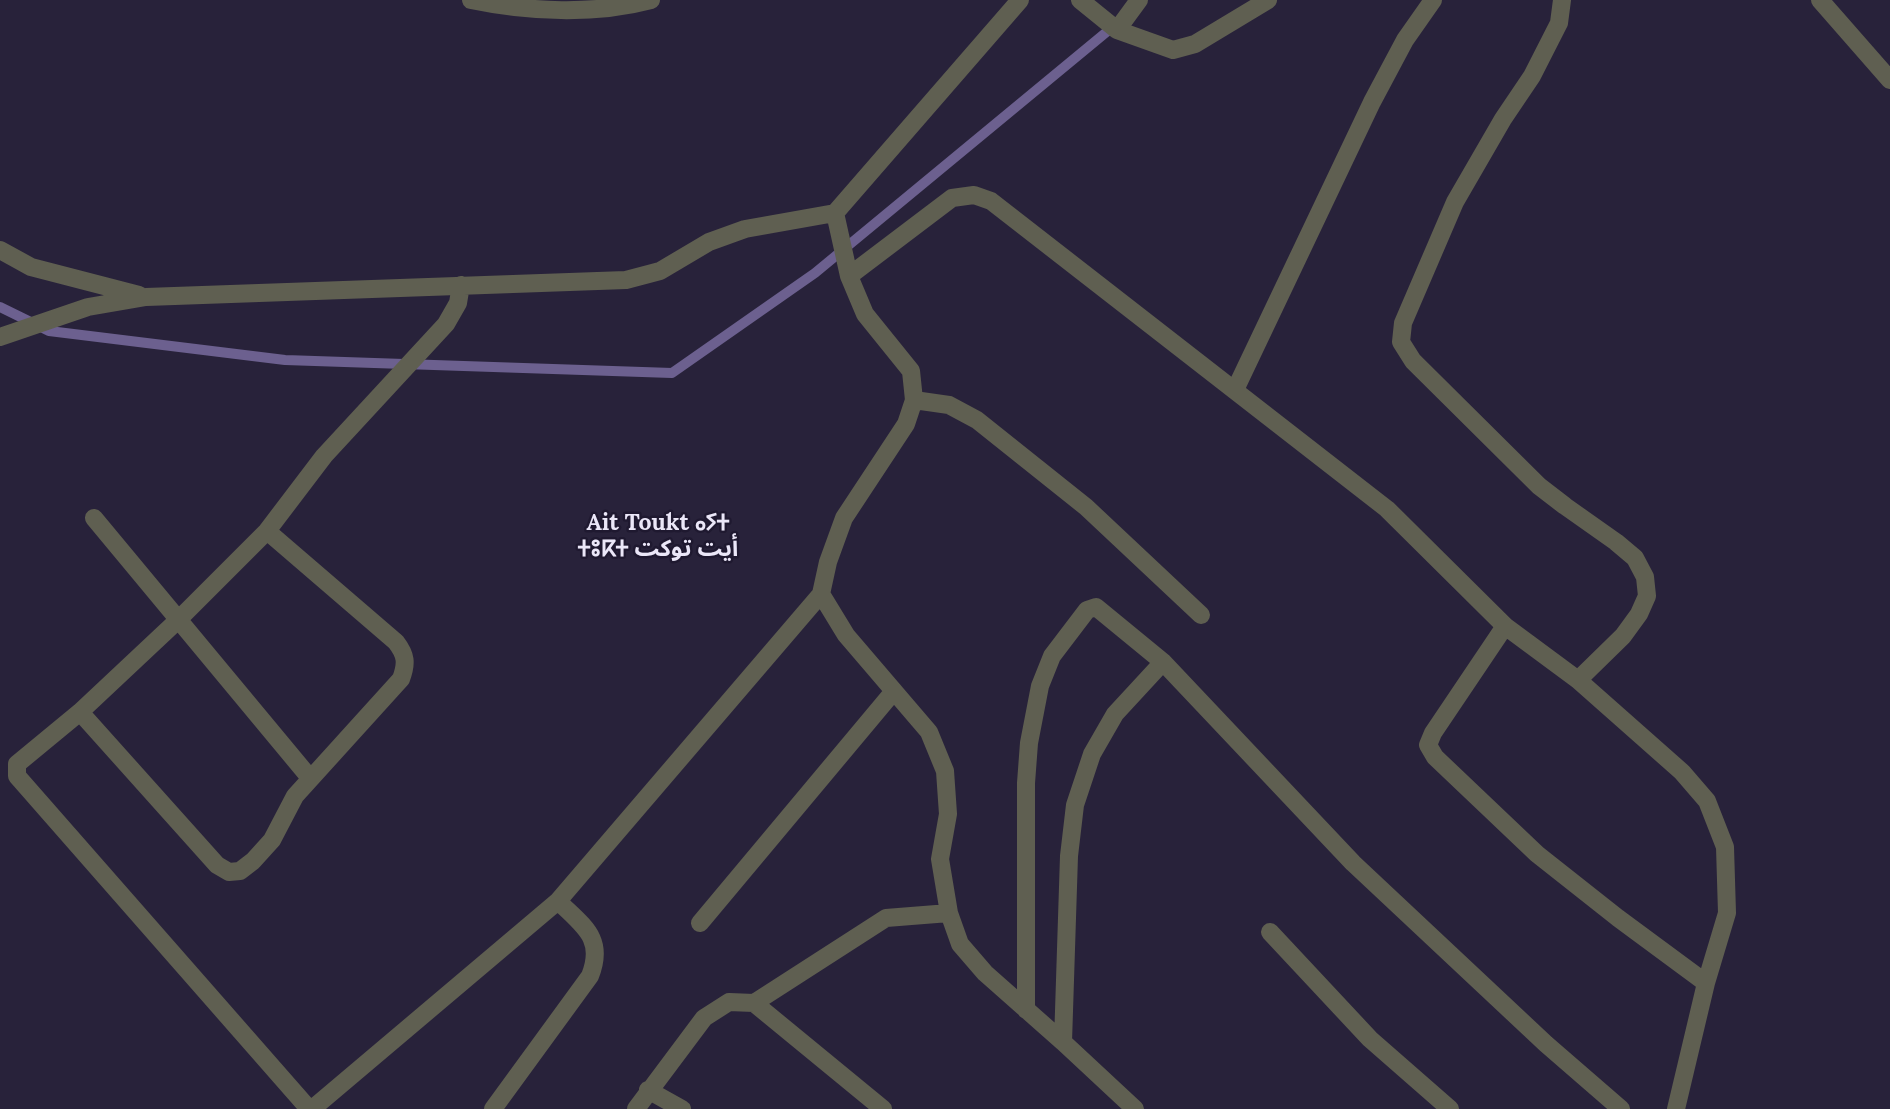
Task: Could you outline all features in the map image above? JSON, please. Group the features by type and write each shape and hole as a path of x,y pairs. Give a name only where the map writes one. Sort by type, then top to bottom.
{"street":[{"path":"471,0 627,6 651,0"},
{"path":"0,337 88,307 146,297 626,280 660,271 709,242 745,229 835,213 1020,0"},
{"path":"1080,0 1117,30 1173,50 1195,44 1268,0"},
{"path":"1117,30 1139,0"},
{"path":"1235,390 1372,102 1405,40 1433,0"},
{"path":"1562,0 1559,23 1532,76 1503,119 1455,202 1403,323 1401,342 1413,361 1539,486 1635,558 1645,577 1647,596 1639,614 1623,636 1578,680"},
{"path":"1820,0 1890,80"},
{"path":"849,276 952,198 974,195 991,201 1387,509 1505,626 1578,680 1682,772 1707,801 1725,847 1727,913 1706,984 1676,1109"},
{"path":"461,285 458,303 446,324 324,456 267,531 80,712 17,764 17,776 310,1109 558,901 821,594 828,562 844,518 906,424 914,400 911,371 865,314 849,276 835,213"},
{"path":"0,250 31,267 146,297"},
{"path":"914,400 949,405 977,420 1086,507 1202,615"},
{"path":"94,518 310,778"},
{"path":"80,712 217,864 229,872 240,871 272,840 286,810 310,778 401,679 406,667 405,653 396,642 267,531"},
{"path":"821,594 846,635 929,732 945,771 948,814 940,859 949,913 960,944 985,973 1135,1109"},
{"path":"1026,1010 1026,783 1029,743 1040,686 1052,656 1087,610 1096,607 1163,663 1353,863 1546,1044 1621,1109"},
{"path":"1505,626 1433,733 1428,746 1435,757 1537,853 1706,984"},
{"path":"1063,1042 1069,856 1075,805 1092,754 1115,714 1163,663"},
{"path":"700,923 894,691"},
{"path":"493,1109 590,976 596,961 595,944 587,930 558,901"},
{"path":"636,1109 704,1018 729,1002 754,1003 886,918 949,913"},
{"path":"1270,932 1370,1039 1450,1109"},
{"path":"754,1003 883,1109"},
{"path":"648,1090 681,1109"}],"waterway":[{"path":"0,307 49,331 285,360 672,373 815,273 1115,25"}],"district":[{"name":"Ait Toukt ⴰⵢⵜ ⵜⵓⴽⵜ أيت توكت","path":"658,536"}]}
